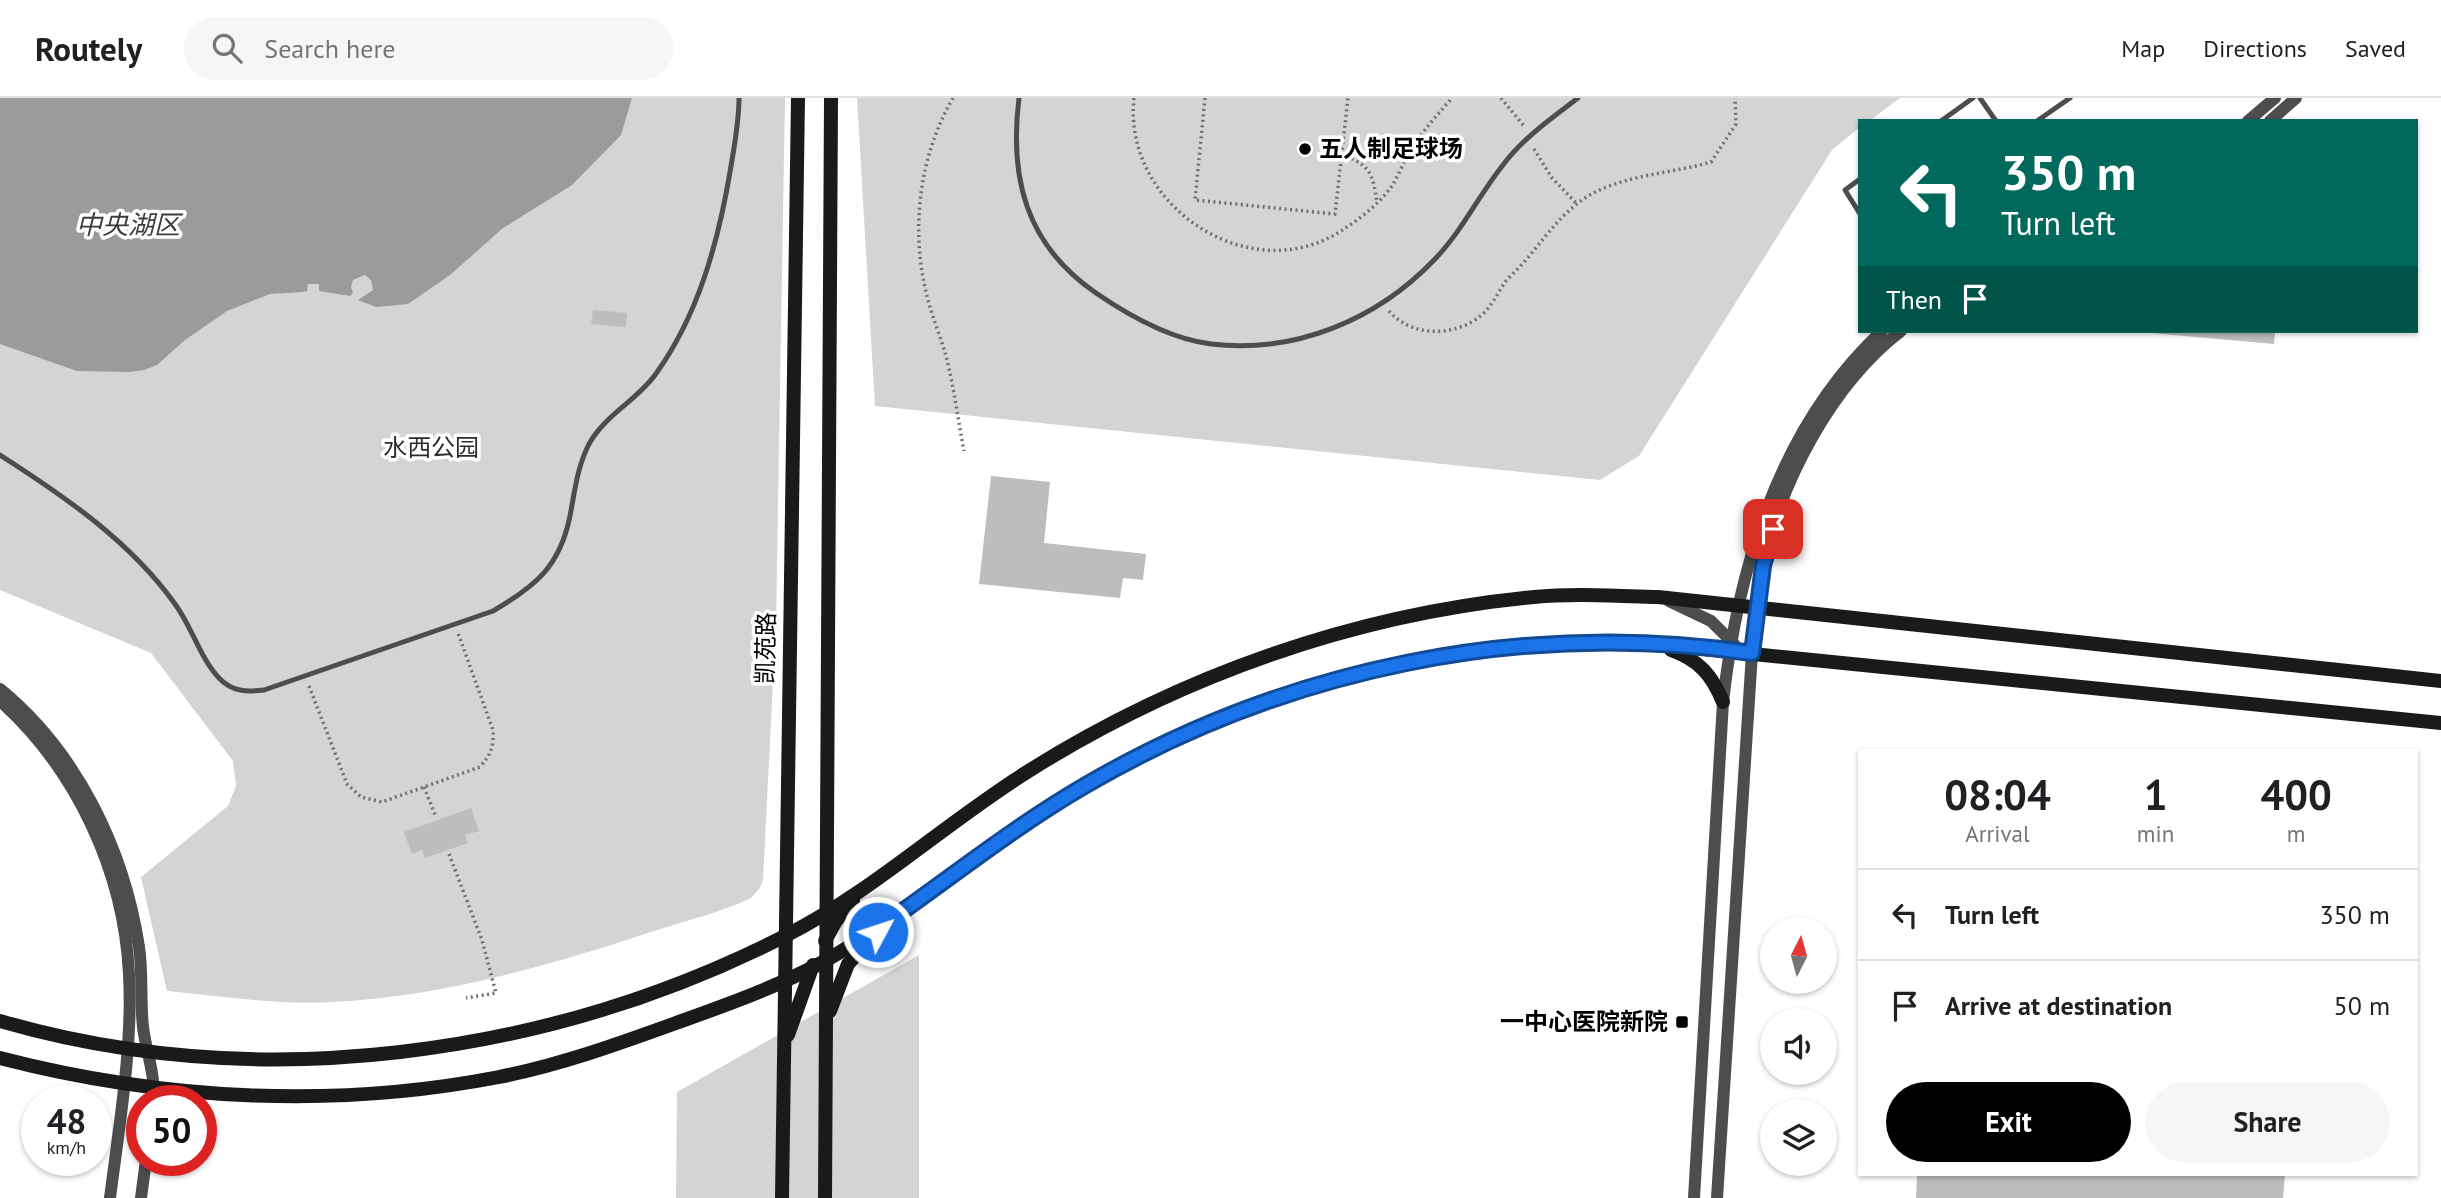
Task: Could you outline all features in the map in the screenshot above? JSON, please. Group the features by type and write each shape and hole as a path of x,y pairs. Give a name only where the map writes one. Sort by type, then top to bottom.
{"main road":[{"name":"凯苑路","path":"782,1198 798,98"},
{"path":"825,942 831,98"},
{"path":"0,1021 71,1039 126,1048 281,1058 400,1052 537,1029 612,1007 683,981 784,936 867,887 954,821 1085,737 1153,702 1225,671 1307,642 1395,619 1463,607 1535,597 1593,594 1658,597 1756,610 2441,681"},
{"path":"217,1092 335,1096 409,1090 500,1076 595,1051 784,982 818,964 890,920 1085,786 1155,748 1222,717 1334,680 1468,652 1586,642 1737,648 2441,723"},
{"path":"1653,644 1694,660 1707,670 1715,681 1723,702"},
{"path":"784,1054 797,1007 818,964 825,942 841,915 867,887"},
{"path":"825,1036 834,999 848,964 890,920"},
{"path":"818,964 825,1036 825,1198"},
{"path":"0,1058 51,1071 127,1085"}],"street":[{"path":"2250,119 2275,98"},
{"path":"2272,119 2296,98"},
{"path":"1694,1198 1723,702 1737,648 1739,608 1761,527 1794,447 1828,391 1855,356 1880,333"},
{"path":"1737,648 1756,610 1763,566 1773,529 1801,460 1821,424 1860,368 1899,333"},
{"path":"1658,597 1700,615 1737,648 1749,697 1717,1198"},
{"path":"0,689 38,725 62,755 114,846 135,924 142,973 143,1028 152,1085"},
{"path":"0,701 38,742 85,811 106,856 126,932 130,977 124,1084 110,1198"},
{"path":"141,1198 144,1176"}],"lane":[{"path":"0,455 69,500 117,540 176,604 219,678 243,692 264,691 493,611 527,591 547,570 561,549 576,476 591,441 613,415 654,377 676,341 705,278 722,216 736,137 738,98"},
{"path":"1019,98 1015,159 1020,191 1031,219 1046,244 1065,267 1116,307 1179,335 1208,344 1241,346 1275,344 1305,338 1359,318 1382,304 1435,260 1503,164 1529,137 1578,98"},
{"path":"1944,119 1973,98"},
{"path":"1980,98 1995,119"},
{"path":"2040,119 2070,98"},
{"path":"1858,180 1844,190 1858,211"}],"path":[{"path":"953,98 932,146 921,194 918,235 928,300 947,360 964,451"},
{"path":"1134,98 1134,125 1141,158 1153,180 1176,210 1213,236 1250,248 1286,249 1330,237 1377,203 1392,186 1413,146 1452,98"},
{"path":"1205,98 1195,200 1335,214 1348,98"},
{"path":"1501,98 1521,120 1552,178 1577,204"},
{"path":"1382,304 1396,320 1414,329 1436,332 1469,323 1486,311 1508,279 1569,209 1609,186 1632,178 1711,162 1735,124 1735,98"},
{"path":"1341,155 1364,164 1371,175 1377,203"},
{"path":"306,676 340,769 354,792 361,797 382,802 480,767 491,755 494,743 487,709 455,624"},
{"path":"424,787 436,817"},
{"path":"449,854 482,940 496,993 466,998"}],"green space":[{"name":"水西公园","path":"0,98 785,98 776,622 763,880 751,898 534,968 411,994 310,1003 249,1000 167,991 141,877 228,806 236,786 233,761 151,653 0,590"},
{"path":"857,98 1900,98 1872,119 1858,119 1858,129 1832,150 1639,456 1600,480 875,406"},
{"path":"919,955 919,1198 676,1198 677,1092"}],"water":[{"name":"中央湖区","path":"0,98 632,98 621,135 572,185 503,228 450,275 408,304 376,307 358,300 373,290 371,280 365,275 353,280 353,293 350,296 319,291 319,284 308,284 307,291 270,294 227,311 185,340 157,365 129,372 77,371 0,344"}],"building":[{"path":"593,310 627,313 626,327 591,324"},
{"path":"2151,333 2275,333 2274,344"},
{"path":"991,476 1050,482 1044,543 1146,554 1143,580 1123,578 1120,598 979,584"},
{"path":"471,808 479,831 465,835 468,843 425,858 422,850 412,854 404,832"},
{"path":"1917,1176 2285,1176 2283,1198 1916,1198"}],"place":[{"name":"五人制足球场","path":"1305,149"},
{"name":"一中心医院新院","path":"1682,1022"}],"route":[{"path":"878,932 890,920 1085,786 1155,748 1222,717 1334,680 1468,652 1531,645 1618,642 1752,653 1763,566 1773,529"}]}
